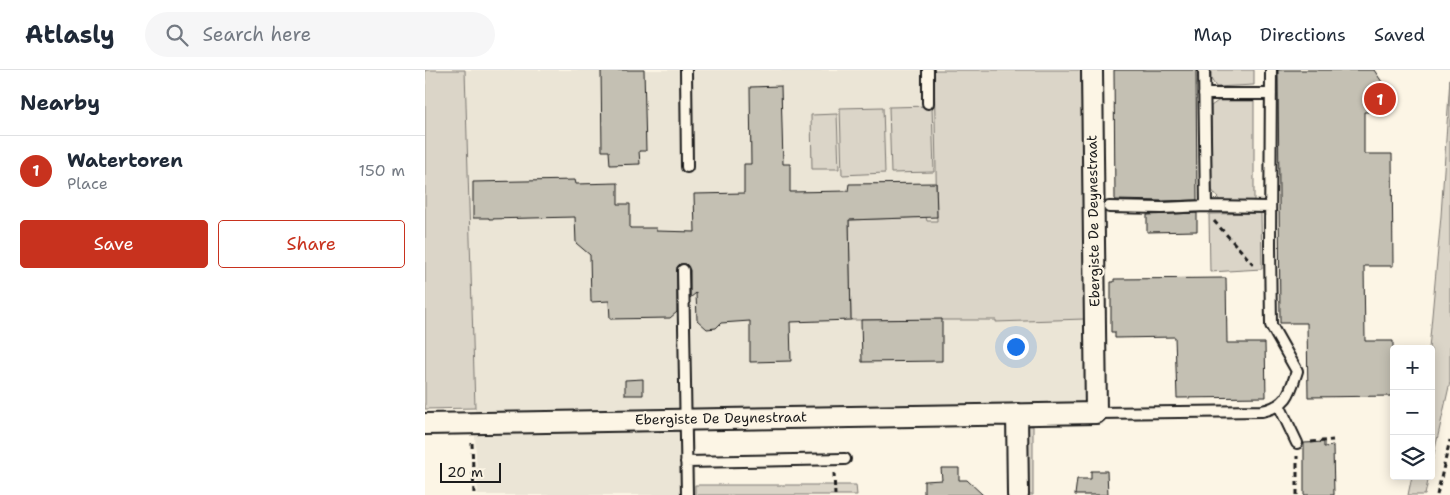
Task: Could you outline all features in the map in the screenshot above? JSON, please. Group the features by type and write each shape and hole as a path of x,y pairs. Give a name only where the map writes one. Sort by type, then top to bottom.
{"street":[{"name":"Ebergiste De Deynestraat","path":"425,424 1096,413 1092,70"},
{"path":"1017,414 1018,495"}],"lane":[{"path":"686,70 687,167"},
{"path":"928,70 928,103"},
{"path":"1204,70 1206,206"},
{"path":"1096,413 1263,411 1276,408 1290,393 1297,371 1271,325 1271,70"},
{"path":"1204,94 1271,94"},
{"path":"1109,207 1270,207"},
{"path":"683,270 687,495"},
{"path":"1279,405 1297,443"},
{"path":"686,462 845,459"}],"path":[{"path":"1206,206 1207,212 1261,273 1270,273"},
{"path":"471,437 474,495"},
{"path":"1437,495 1450,440"},
{"path":"833,460 835,495"}],"shaded area":[{"path":"425,70 465,70 475,408 425,409"},
{"path":"465,70 1099,70 1103,425 694,430 695,495 478,495"},
{"path":"934,70 1081,70 1084,319 996,322 996,320 851,320 849,220 926,217 927,221 937,221"},
{"path":"1211,70 1254,70 1254,85 1216,87 1211,79"},
{"path":"1450,78 1450,382 1435,449 1435,345 1429,345 1441,216"},
{"path":"1218,101 1254,101 1254,201 1220,201 1212,190 1211,106"},
{"path":"932,106 934,172 891,173 889,107"},
{"path":"883,107 885,173 842,175 840,108"},
{"path":"837,114 839,169 812,169 811,115"},
{"path":"1261,213 1262,269 1210,272 1209,214"},
{"path":"1009,426 1033,426 1033,495 1009,495"},
{"path":"1411,480 1428,480 1425,495 1408,495"},
{"path":"695,485 856,485 857,495 695,495"}],"building":[{"path":"601,70 644,70 646,151 639,151 640,164 610,165 609,151 602,151"},
{"path":"1114,70 1196,70 1197,200 1115,200"},
{"path":"1278,70 1374,70 1394,100 1387,112 1364,112 1364,154 1392,154 1393,266 1364,266 1365,341 1393,341 1393,345 1390,345 1390,396 1308,397 1307,323 1280,323"},
{"path":"781,86 783,164 790,164 790,192 848,191 849,184 936,183 937,217 849,220 851,320 790,322 791,361 750,362 750,321 721,323 716,328 707,329 697,320 696,293 690,298 690,270 686,264 680,264 677,267 677,312 670,318 610,319 609,301 591,302 590,255 576,243 575,217 473,218 473,182 575,180 576,184 618,183 618,204 630,204 630,228 656,228 656,231 695,232 694,194 744,193 744,164 751,164 750,87"},
{"path":"1197,213 1197,231 1147,232 1147,215"},
{"path":"1226,278 1227,343 1265,343 1266,397 1177,398 1175,337 1115,338 1115,332 1111,332 1111,282 1114,282 1114,279"},
{"path":"942,319 942,361 862,362 861,320"},
{"path":"643,379 643,395 625,395 625,380"},
{"path":"1324,442 1324,447 1333,446 1334,495 1304,495 1304,443"},
{"path":"941,468 959,468 959,480 967,480 983,495 924,495 924,481 942,480"},
{"path":"1091,471 1107,471 1108,495 1075,495 1077,479 1091,479"}],"place":[{"name":"Watertoren","path":"1380,99"}]}
